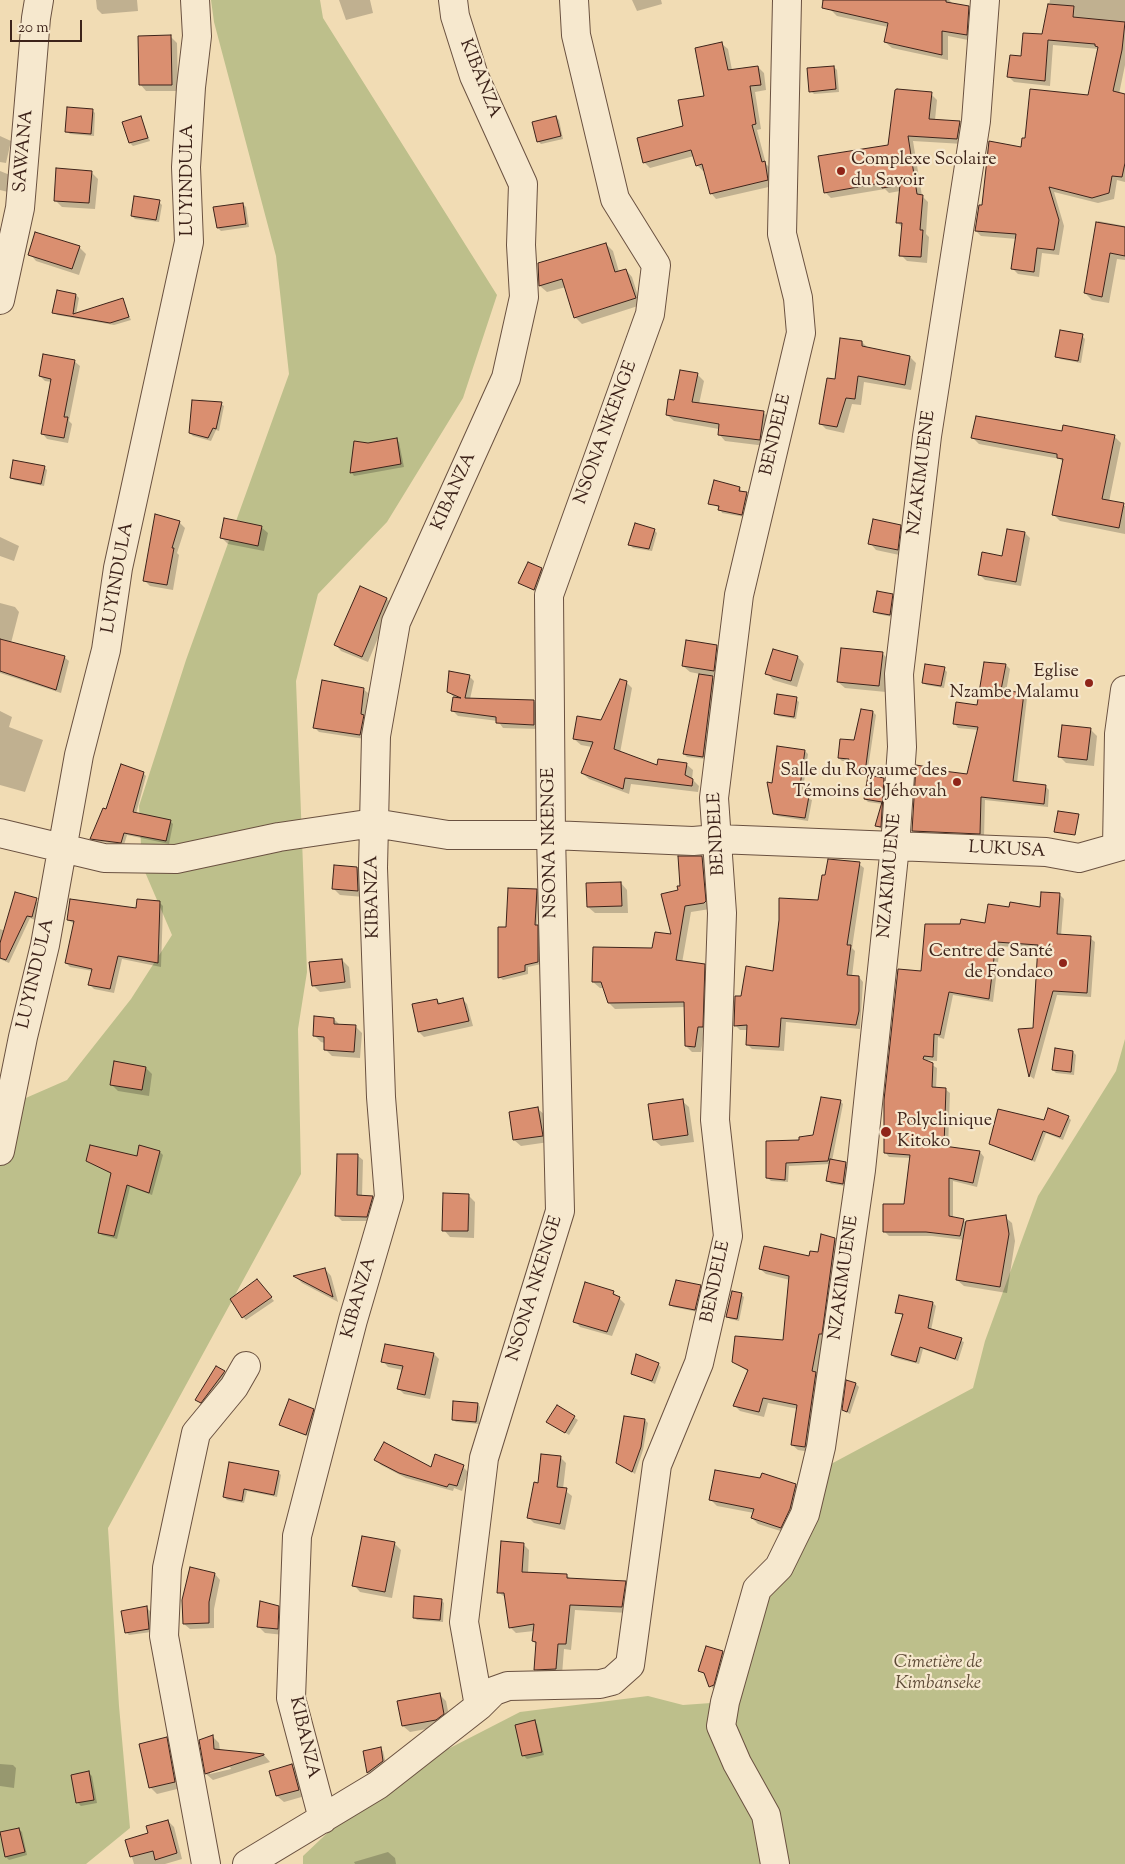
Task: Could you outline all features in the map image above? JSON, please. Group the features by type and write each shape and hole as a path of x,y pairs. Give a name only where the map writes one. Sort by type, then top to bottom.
{"street":[{"name":"SAWANA","path":"0,300 20,208 39,0"},
{"name":"LUYINDULA","path":"0,1151 23,1037 45,945 79,755 106,650 118,568 189,242 186,167 191,88 198,36 195,0"},
{"name":"KIBANZA","path":"323,1819 291,1698 297,1536 353,1320 389,1196 381,1097 373,868 376,736 396,622 506,378 524,297 521,245 523,184 474,76 455,16 453,0"},
{"name":"NSONA NKENGE","path":"479,1706 464,1622 484,1458 560,1211 551,836 550,595 650,314 656,265 615,199 576,35 574,0"},
{"name":"BENDELE","path":"479,1706 494,1691 508,1686 600,1684 612,1681 630,1665 657,1465 699,1363 728,1236 715,1120 722,913 714,798 739,595 801,333 798,298 782,234 788,0"},
{"name":"NZAKIMUENE","path":"775,1864 766,1816 737,1763 721,1726 725,1702 756,1589 779,1567 805,1514 821,1447 861,1170 896,846 902,746 899,674 927,436 976,121 985,0"},
{"path":"1121,846 1119,734 1125,690"},
{"name":"LUKUSA","path":"0,833 104,858 176,859 279,836 374,823 448,835 551,836 693,841 717,839 1046,852 1079,858 1121,846"},
{"path":"206,1864 164,1636 167,1568 196,1433 234,1387 246,1366"},
{"path":"247,1864 378,1785 479,1706"}],"green space":[{"path":"211,0 320,0 323,18 497,295 463,398 387,522 318,594 296,681 307,972 298,1029 301,1174 108,1528 119,1706 130,1828 86,1864 0,1864 0,1122 12,1104 67,1080 131,999 172,935 142,865 139,806 186,660 289,374 276,256 214,22"},
{"name":"Cimetière de Kimbanseke","path":"1125,1039 1125,1864 303,1864 303,1856 378,1785 520,1712 648,1696 683,1705 725,1702 740,1631 801,1533 831,1464 973,1388 985,1341 1038,1196 1116,1071"}],"building":[{"path":"823,0 946,0 946,2 969,6 967,35 942,31 942,55 884,42 888,23 822,8"},
{"path":"1048,4 1074,6 1073,17 1125,22 1122,50 1113,91 1125,94 1125,163 1122,177 1112,176 1109,193 1092,198 1049,187 1059,220 1054,250 1037,248 1034,272 1011,269 1016,234 975,231 979,205 982,205 989,141 1021,147 1022,138 1025,138 1030,89 1088,95 1098,47 1095,44 1048,40 1045,81 1007,77 1010,55 1021,56 1023,33 1042,34"},
{"path":"171,35 172,85 139,85 138,36"},
{"path":"722,42 728,70 758,66 761,85 750,86 756,124 752,125 762,162 765,161 768,180 710,194 702,164 696,166 691,150 643,163 637,138 683,126 678,100 704,96 695,48"},
{"path":"834,66 836,89 809,92 807,68"},
{"path":"895,90 932,92 929,119 960,121 957,139 908,136 917,194 923,195 920,230 923,230 921,257 899,256 902,223 896,223 900,185 882,188 881,183 824,193 818,156 888,145"},
{"path":"67,107 93,109 91,134 65,132"},
{"path":"141,116 148,138 129,143 122,122"},
{"path":"556,116 561,136 537,142 532,122"},
{"path":"56,168 92,171 89,203 54,201"},
{"path":"134,196 160,200 156,220 131,216"},
{"path":"243,203 246,224 217,228 213,207"},
{"path":"1096,222 1125,227 1125,256 1110,253 1102,297 1084,293"},
{"path":"35,232 80,246 72,269 28,255"},
{"path":"606,243 615,272 626,269 636,298 574,318 562,279 539,286 538,263"},
{"path":"57,290 76,294 73,314 123,298 129,317 110,323 52,313"},
{"path":"1060,330 1083,334 1078,361 1055,357"},
{"path":"840,338 862,341 862,346 910,356 905,385 858,376 855,399 846,398 837,427 819,424 827,378 835,379"},
{"path":"43,354 75,360 64,417 68,417 64,438 41,434 51,379 39,376"},
{"path":"680,370 698,373 692,402 764,411 760,440 718,435 719,424 666,415 668,399 674,400"},
{"path":"192,400 222,402 216,429 213,428 208,438 189,433"},
{"path":"976,416 1062,431 1063,425 1115,435 1102,499 1124,503 1119,528 1052,515 1063,459 1057,458 1057,454 971,438"},
{"path":"397,438 401,464 350,473 354,441 368,443"},
{"path":"13,460 45,466 41,484 10,478"},
{"path":"714,480 740,487 739,491 747,492 742,515 718,510 719,506 708,504"},
{"path":"155,514 180,521 172,548 174,548 167,585 143,581"},
{"path":"224,518 262,526 258,546 220,538"},
{"path":"873,519 901,525 898,550 868,544"},
{"path":"635,523 655,529 649,549 628,545"},
{"path":"1007,529 1025,532 1016,582 978,575 982,552 1002,556"},
{"path":"528,562 542,568 534,590 518,583"},
{"path":"360,586 387,598 362,657 334,645"},
{"path":"877,591 893,594 890,615 873,612"},
{"path":"0,639 65,656 56,690 0,671"},
{"path":"686,640 717,645 714,671 682,666"},
{"path":"841,648 883,652 879,686 837,682"},
{"path":"773,649 798,656 791,681 765,674"},
{"path":"984,662 1006,664 1001,690 1024,693 1013,781 1046,785 1044,804 981,797 980,834 912,831 916,765 928,767 928,769 967,774 978,727 953,724 956,702 977,705"},
{"path":"925,664 945,667 941,686 922,683"},
{"path":"449,671 470,675 465,698 534,700 534,725 496,723 496,717 451,711 453,697 461,698 447,692"},
{"path":"699,674 713,676 703,757 683,754"},
{"path":"620,679 627,681 614,749 657,765 658,759 687,763 685,775 693,779 692,786 625,778 623,789 581,773 593,742 573,739 577,716 601,720"},
{"path":"322,680 364,688 361,714 364,715 360,735 313,728"},
{"path":"777,694 797,697 794,717 774,714"},
{"path":"861,709 873,711 865,773 847,769 849,759 838,758 840,739 854,740"},
{"path":"1062,725 1091,728 1087,760 1058,757"},
{"path":"777,746 805,750 799,794 809,796 805,818 773,814 767,782 772,783"},
{"path":"121,764 144,772 133,812 171,820 166,841 124,833 121,843 90,839 103,808 106,809"},
{"path":"868,775 884,778 881,827 875,826 882,802 864,799"},
{"path":"1058,811 1079,814 1075,835 1054,832"},
{"path":"678,856 702,856 706,901 685,906 676,960 705,964 703,1027 698,1027 695,1047 685,1046 684,1002 608,1003 601,982 592,982 593,947 652,948 655,932 671,934 661,894 678,890 677,886 680,886"},
{"path":"828,859 860,862 847,945 851,945 847,975 859,976 859,1011 856,1025 781,1018 779,1047 746,1045 747,1025 734,1026 735,996 741,996 746,966 773,971 779,920 779,898 818,900 822,875 825,875"},
{"path":"334,865 357,867 358,891 332,889"},
{"path":"621,882 622,906 587,907 586,883"},
{"path":"508,888 537,889 535,925 538,925 538,962 525,965 525,971 498,978 498,927 506,927"},
{"path":"15,892 37,898 32,917 27,916 6,960 0,958 0,943"},
{"path":"1041,892 1060,893 1057,934 1091,936 1087,993 1053,991 1029,1077 1018,1029 1033,1028 1038,945 996,942 989,999 949,992 940,1035 934,1034 933,1057 924,1056 923,1059 933,1063 932,1087 946,1088 944,1146 980,1151 973,1183 949,1178 949,1216 964,1219 960,1236 926,1232 883,1232 883,1204 904,1204 910,1155 884,1153 884,1100 898,969 921,971 925,924 960,924 961,919 985,923 988,904 1009,907 1010,902 1040,907"},
{"path":"70,899 136,908 137,899 160,901 158,963 118,956 110,989 88,985 92,969 65,963 74,921 67,920"},
{"path":"342,959 345,982 312,986 309,962"},
{"path":"463,998 469,1021 418,1032 412,1004 437,999 438,1004"},
{"path":"314,1016 334,1018 334,1024 356,1025 354,1052 324,1050 324,1037 313,1036"},
{"path":"1055,1048 1073,1051 1071,1072 1052,1070"},
{"path":"114,1061 146,1067 142,1090 110,1085"},
{"path":"821,1097 841,1100 828,1161 786,1163 785,1180 766,1178 766,1141 799,1140 799,1137 813,1135"},
{"path":"683,1099 688,1135 653,1140 648,1104"},
{"path":"538,1107 543,1136 513,1140 509,1112"},
{"path":"1048,1108 1069,1116 1060,1137 1043,1131 1032,1160 989,1144 998,1109 1044,1120"},
{"path":"90,1145 137,1156 139,1145 160,1151 149,1193 127,1185 114,1236 98,1233 111,1173 86,1161"},
{"path":"337,1154 358,1154 357,1195 373,1196 367,1217 335,1216"},
{"path":"830,1159 846,1162 843,1184 826,1181"},
{"path":"443,1193 469,1194 468,1231 442,1231"},
{"path":"1006,1215 1009,1234 1000,1287 956,1280 966,1221"},
{"path":"821,1234 835,1238 822,1334 819,1334 812,1371 816,1372 805,1447 791,1445 797,1405 763,1398 759,1412 733,1406 748,1370 732,1362 735,1336 783,1340 789,1276 759,1269 764,1246 809,1256 810,1251 818,1252"},
{"path":"325,1268 333,1297 293,1276"},
{"path":"257,1279 272,1297 242,1318 230,1299"},
{"path":"676,1280 701,1285 695,1310 669,1305"},
{"path":"585,1282 614,1291 613,1294 620,1297 607,1332 573,1322"},
{"path":"732,1291 742,1293 737,1319 726,1317"},
{"path":"899,1295 933,1302 928,1328 962,1338 955,1359 920,1347 916,1362 891,1355 903,1314 895,1313"},
{"path":"385,1344 434,1353 425,1395 397,1389 403,1366 381,1362"},
{"path":"636,1354 659,1363 652,1381 631,1374"},
{"path":"216,1366 225,1371 201,1403 195,1400"},
{"path":"846,1380 856,1383 847,1412 842,1410"},
{"path":"289,1399 314,1409 306,1435 279,1425"},
{"path":"453,1401 478,1403 476,1422 452,1420"},
{"path":"557,1405 575,1416 565,1433 546,1422"},
{"path":"624,1416 645,1419 641,1447 632,1472 616,1463"},
{"path":"384,1442 431,1467 435,1454 464,1465 457,1486 449,1484 447,1487 399,1473 374,1460"},
{"path":"541,1454 561,1456 557,1487 567,1488 560,1524 527,1518 534,1482 538,1483"},
{"path":"229,1462 279,1471 274,1495 244,1489 242,1501 223,1497"},
{"path":"715,1470 760,1478 762,1473 796,1484 790,1509 781,1528 751,1518 754,1509 709,1500"},
{"path":"362,1536 395,1542 385,1592 352,1586"},
{"path":"501,1541 524,1543 522,1572 567,1574 567,1578 626,1581 622,1607 570,1605 566,1644 558,1644 556,1669 534,1670 536,1642 532,1641 534,1624 509,1628 504,1593 497,1593"},
{"path":"190,1567 215,1573 209,1602 209,1623 183,1624 182,1600"},
{"path":"414,1596 442,1599 440,1620 413,1618"},
{"path":"260,1601 279,1606 278,1629 257,1627"},
{"path":"147,1606 149,1629 125,1633 121,1611"},
{"path":"706,1646 723,1651 714,1685 709,1687 704,1673 698,1671"},
{"path":"440,1693 444,1714 436,1720 402,1726 397,1701"},
{"path":"535,1720 542,1752 522,1756 515,1725"},
{"path":"213,1735 214,1749 264,1755 205,1774 199,1740"},
{"path":"167,1737 175,1782 149,1788 139,1744"},
{"path":"381,1747 383,1761 367,1773 363,1751"},
{"path":"292,1764 299,1790 276,1796 269,1771"},
{"path":"89,1771 94,1800 76,1803 71,1775"},
{"path":"168,1820 177,1853 155,1860 153,1851 130,1857 125,1840 148,1833 146,1826"},
{"path":"19,1828 25,1852 5,1857 0,1832"}],"place":[{"name":"Complexe Scolaire du Savoir","path":"841,171"},
{"name":"Eglise Nzambe Malamu","path":"1089,683"},
{"name":"Salle du Royaume des Témoins de Jéhovah","path":"957,782"},
{"name":"Centre de Santé de Fondaco","path":"1063,963"},
{"name":"Polyclinique Kitoko","path":"886,1132"}]}
